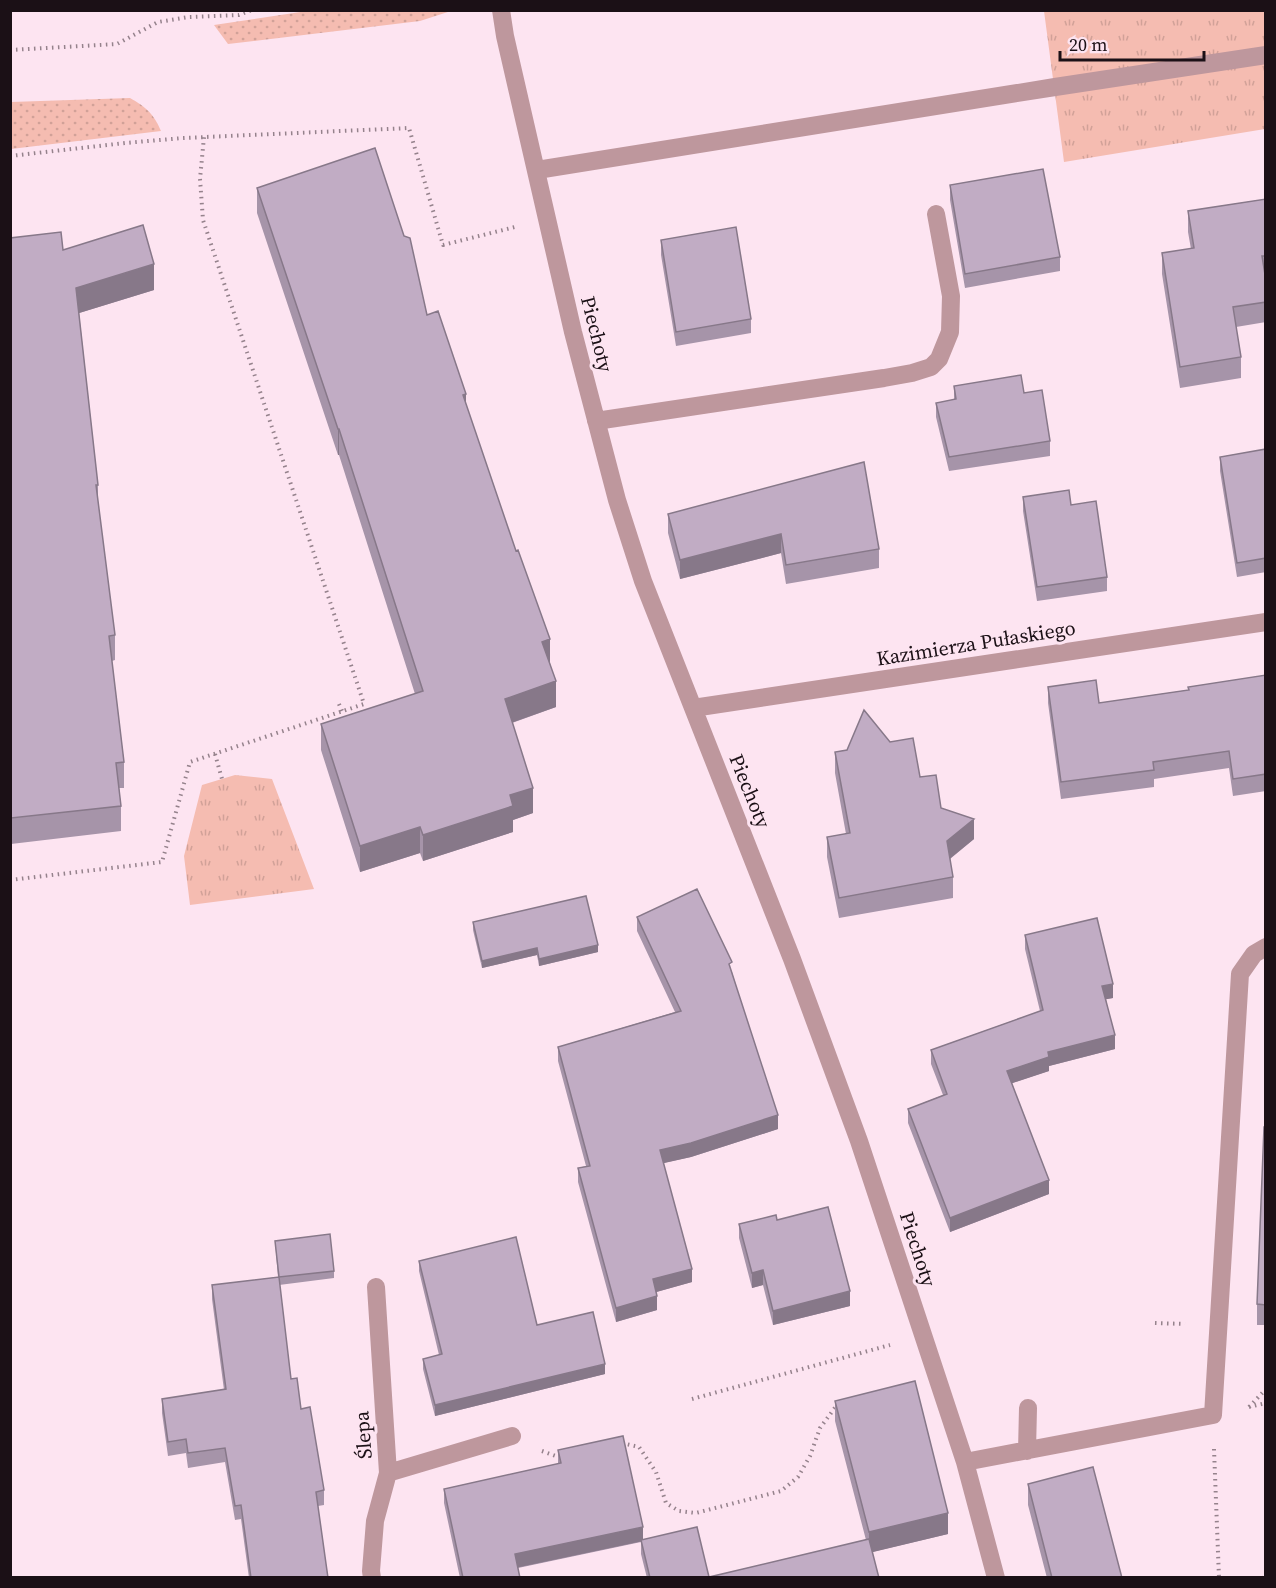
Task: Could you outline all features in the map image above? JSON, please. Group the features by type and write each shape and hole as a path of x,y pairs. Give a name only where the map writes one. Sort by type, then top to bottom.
{"street":[{"name":"Piechoty","path":"501,10 570,321 618,500 643,581 792,959 859,1141 965,1462 996,1578"},
{"path":"537,170 1266,55"},
{"path":"596,421 884,378 931,367 939,359 950,332 951,296 936,214"},
{"name":"Kazimierza Pułaskiego","path":"693,708 1266,622"},
{"path":"965,1462 1213,1415 1240,974 1254,954 1266,947"},
{"name":"Ślepa","path":"372,1578 375,1521 388,1473 376,1287"},
{"path":"1027,1451 1028,1408"},
{"path":"388,1473 512,1436"}],"path":[{"path":"10,50 117,44 158,22 217,13 239,15 252,10"},
{"path":"10,156 204,137 410,128 442,245 517,226"},
{"path":"10,880 162,862 190,762 364,704 203,220 200,179 204,137"},
{"path":"339,704 342,711"},
{"path":"214,754 222,779"},
{"path":"692,1399 922,1336"},
{"path":"1248,1407 1266,1389"},
{"path":"614,1441 639,1447 656,1472 666,1503 680,1511 696,1513 781,1491 798,1477 810,1456 820,1428 838,1405"},
{"path":"1213,1415 1219,1578"},
{"path":"512,1436 556,1456 566,1454"},
{"path":"1264,1578 1266,1573"}],"green space":[{"path":"307,11 451,11 420,21 228,44 214,25"},
{"path":"1044,11 1265,11 1265,129 1064,162"},
{"path":"130,98 149,112 161,131 11,149 11,102"},
{"path":"235,775 272,779 314,889 190,905 184,856 202,785"}],"building":[{"path":"375,148 404,236 410,238 427,315 438,311 466,394 463,395 516,551 518,550 550,639 542,642 556,681 505,699 533,788 510,795 513,806 423,835 420,827 360,846 321,724 423,691 339,429 257,188"},
{"path":"1043,169 1060,257 965,274 950,185"},
{"path":"1266,199 1266,256 1262,256 1266,281 1266,302 1233,307 1241,357 1180,367 1162,253 1194,248 1188,211"},
{"path":"143,225 154,264 76,288 98,485 96,485 115,635 109,636 124,762 116,763 121,806 11,818 10,238 61,232 63,250"},
{"path":"736,227 751,319 676,332 661,240"},
{"path":"1021,375 1024,393 1042,390 1050,441 949,457 936,403 956,399 954,386"},
{"path":"1266,449 1266,558 1237,563 1220,457"},
{"path":"864,462 879,549 786,565 781,534 680,560 668,514"},
{"path":"1069,490 1071,505 1096,501 1107,577 1037,587 1023,497"},
{"path":"1266,675 1266,774 1233,779 1229,751 1153,762 1154,770 1061,782 1048,687 1096,680 1099,703 1189,690 1188,687"},
{"path":"864,710 890,742 913,738 920,777 936,775 941,808 974,819 947,841 953,877 839,898 827,837 850,833 835,752 847,750"},
{"path":"697,889 732,962 729,964 778,1115 691,1143 660,1150 692,1269 653,1279 657,1296 616,1308 578,1168 590,1166 558,1047 681,1011 637,917"},
{"path":"586,896 598,945 539,959 537,948 482,961 473,922"},
{"path":"1097,918 1113,984 1102,986 1115,1035 1048,1052 1049,1057 1007,1071 1049,1180 950,1218 908,1109 947,1094 931,1050 1043,1010 1025,935"},
{"path":"1264,1127 1266,1127 1266,1305 1257,1304"},
{"path":"828,1207 850,1291 773,1311 763,1270 752,1273 739,1224 776,1215 777,1220"},
{"path":"330,1234 334,1271 279,1277 275,1241"},
{"path":"516,1237 537,1325 593,1312 605,1364 435,1405 423,1359 442,1354 419,1261"},
{"path":"279,1277 291,1379 297,1378 301,1409 310,1407 324,1490 316,1492 328,1578 251,1578 241,1505 235,1506 225,1448 188,1453 186,1439 168,1442 162,1399 226,1389 212,1285"},
{"path":"915,1381 948,1513 869,1532 835,1401"},
{"path":"623,1436 643,1527 515,1554 520,1578 463,1578 444,1489 561,1463 558,1450"},
{"path":"1093,1467 1122,1578 1052,1578 1028,1484"},
{"path":"697,1527 709,1577 869,1539 879,1578 650,1578 641,1540"}]}
